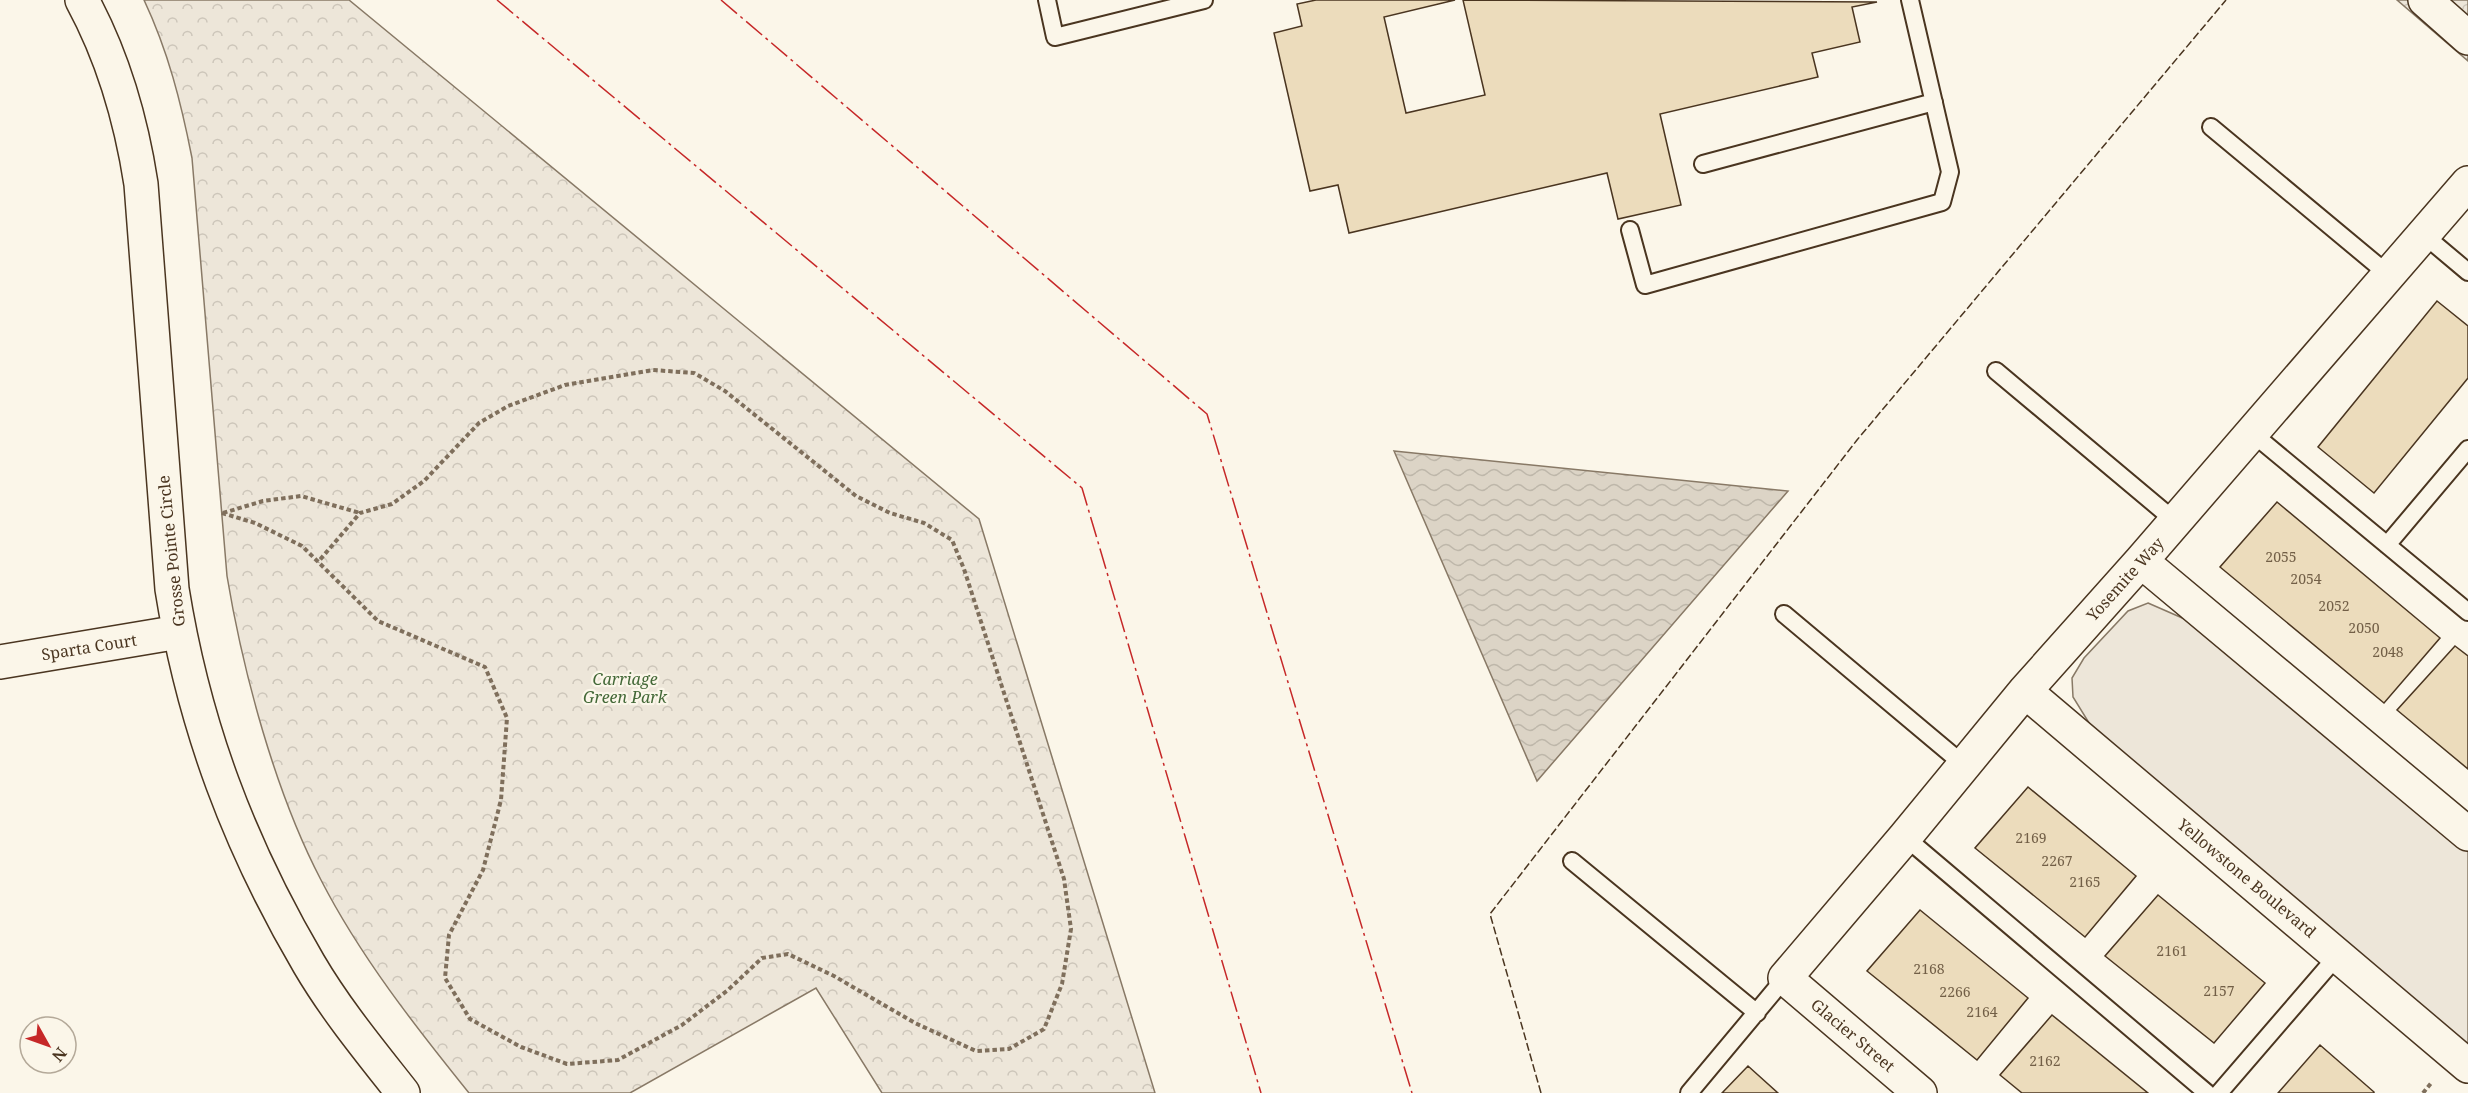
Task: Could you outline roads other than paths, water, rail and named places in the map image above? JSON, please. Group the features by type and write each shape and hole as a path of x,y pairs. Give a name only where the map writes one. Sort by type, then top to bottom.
{"street":[{"name":"Grosse Pointe Circle","path":"82,0 116,74 132,130 139,174 172,589 179,632 201,724 223,792 249,853 309,965 349,1024 403,1093"},
{"path":"2425,0 2468,38"},
{"name":"Yosemite Way","path":"1785,978 2025,691 2141,561 2468,183"},
{"path":"2141,561 2468,834"},
{"name":"Sparta Court","path":"0,662 179,632"},
{"name":"Yellowstone Boulevard","path":"2025,691 2468,1066"},
{"name":"Glacier Street","path":"1785,978 1920,1093"}],"lane":[{"path":"1047,0 1055,37 1204,0"},
{"path":"1630,230 1645,285 1942,202 1950,172 1910,0"},
{"path":"1703,164 1934,102"},
{"path":"2211,127 2389,275"},
{"path":"2424,235 2468,272"},
{"path":"1996,371 2175,521"},
{"path":"2252,433 2468,612"},
{"path":"2387,545 2468,449"},
{"path":"1784,614 1964,765"},
{"path":"1905,837 2207,1093"},
{"path":"1572,861 1757,1013"},
{"path":"2219,1093 2338,955"},
{"path":"1689,1093 1785,978"}],"water":[{"path":"1394,451 1788,491 1537,781"}],"park label":[{"name":"Carriage Green Park","path":"625,688"}]}
